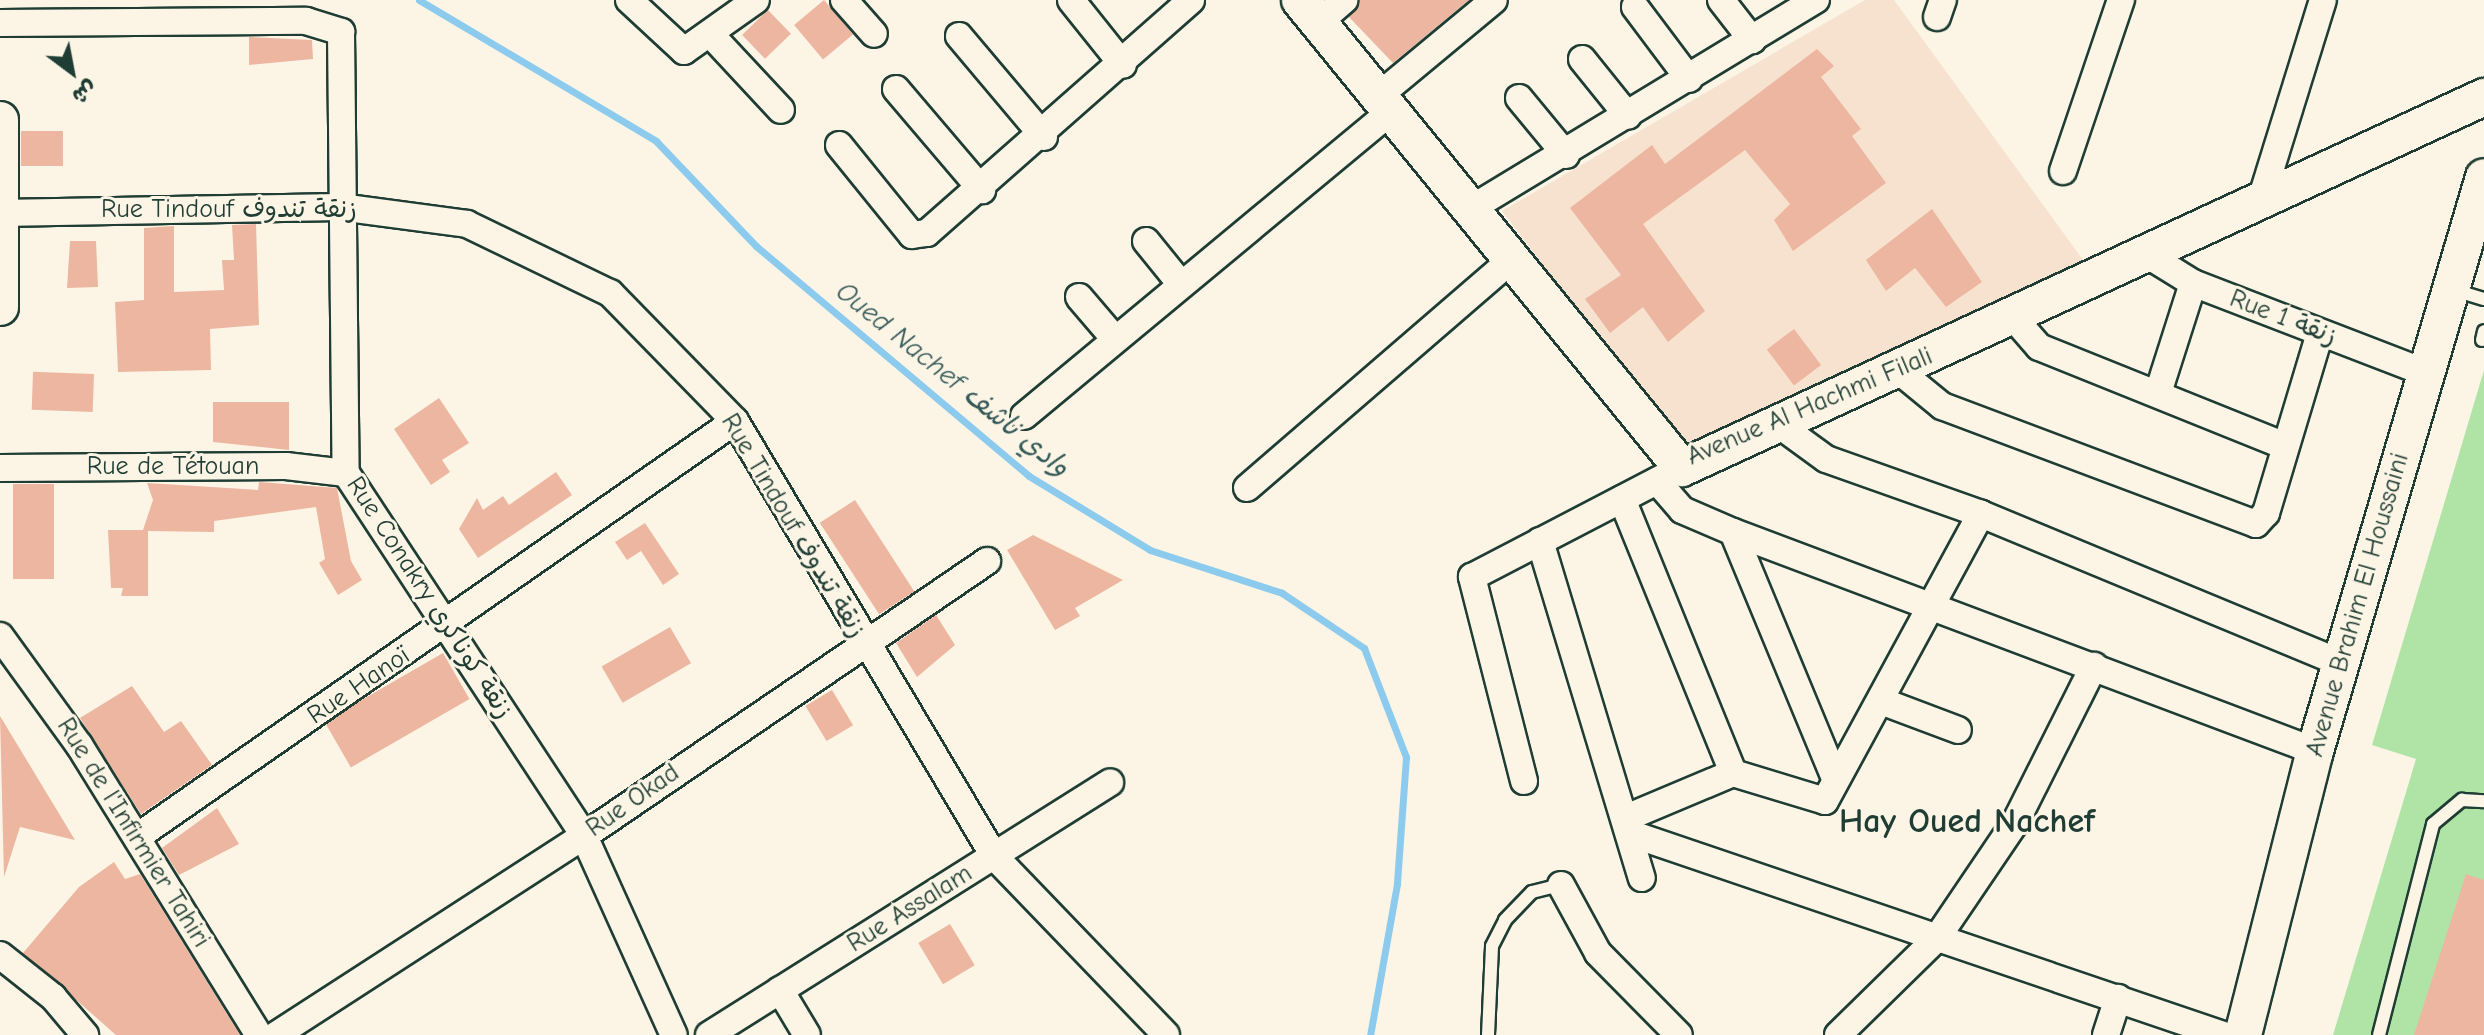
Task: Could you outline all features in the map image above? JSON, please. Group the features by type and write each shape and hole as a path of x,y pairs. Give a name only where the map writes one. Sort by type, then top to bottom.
{"street":[{"path":"629,0 679,49 704,42 756,0"},
{"path":"844,0 874,34"},
{"path":"1071,0 1123,65"},
{"path":"1309,12 1344,0"},
{"path":"1024,416 1383,105 1494,0"},
{"path":"1721,0 1752,40"},
{"path":"1467,211 1566,155 1816,0"},
{"path":"2063,171 2121,0"},
{"path":"2261,200 2323,0"},
{"path":"839,145 916,236 982,190 1044,137 1123,65 1182,3"},
{"path":"1635,7 1689,79"},
{"name":"Avenue Al Hachmi Filali","path":"1309,12 1508,263 1670,475 2484,97"},
{"name":"Rue Conakry زنقة كوناكري","path":"0,23 306,21 341,32 340,207 346,473 584,836 674,1035"},
{"path":"959,36 1044,137"},
{"path":"704,42 781,110"},
{"path":"1582,59 1628,116"},
{"path":"896,89 982,190"},
{"path":"1519,98 1566,155"},
{"path":"0,120 0,307"},
{"name":"Avenue Brahim El Houssaini","path":"2243,1035 2315,751 2426,373 2468,294 2484,177"},
{"name":"Rue Tindouf زنقة تندوف","path":"1,213 340,207 467,224 610,293 735,421 994,856 1166,1035"},
{"path":"1146,241 1180,283"},
{"name":"Rue 1 زنقة","path":"2146,254 2193,283 2426,373"},
{"path":"1247,488 1508,263"},
{"path":"2158,393 2193,283"},
{"path":"1079,297 1114,338"},
{"path":"2012,316 2039,347 2283,445"},
{"path":"1898,370 1942,406 2252,524 2266,513 2283,445 2320,333"},
{"name":"Rue Hanoï","path":"137,837 446,626 735,421"},
{"path":"1778,424 1826,459 1981,514 2340,663"},
{"name":"Rue de Tétouan","path":"0,468 286,466 346,473"},
{"path":"1524,781 1472,577 1670,475 1682,510 1733,532 1932,603 2315,751"},
{"path":"1622,499 1733,773"},
{"path":"1629,826 1733,773 1819,800 1881,701 1981,514"},
{"path":"1733,532 1835,778"},
{"path":"1540,541 1629,826 1642,878"},
{"name":"Rue Okad","path":"276,1035 584,836 863,640 987,561"},
{"name":"Rue de l'Infirmier Tahiri","path":"0,636 137,837 259,1035"},
{"path":"1838,1035 1937,938 2015,823 2094,666"},
{"path":"1881,701 1958,730"},
{"name":"Rue Assalam","path":"709,1035 1110,782"},
{"path":"1629,826 1937,938 2223,1035"},
{"path":"1561,885 1598,953 1679,1035"},
{"path":"0,955 53,997 85,1035"},
{"path":"780,990 807,1035"},
{"path":"2106,1035 2118,998"}],"lane":[{"path":"2379,1035 2433,824 2462,800 2484,801"},
{"path":"1488,1035 1492,946 1505,920 1532,892 1561,885"}],"shaded area":[{"path":"1865,0 1894,0 2083,260 1684,451 1502,211"}],"green space":[{"path":"2484,370 2484,1035 2333,1035 2416,759 2372,745"}],"building":[{"path":"824,0 853,34 823,60 794,25"},
{"path":"1360,0 1469,0 1393,63 1349,17"},
{"path":"768,10 791,34 765,59 742,35"},
{"path":"249,37 312,40 313,59 249,65"},
{"path":"1817,49 1834,66 1821,77 1861,129 1852,136 1886,183 1793,251 1774,220 1790,204 1745,150 1643,224 1705,311 1668,342 1643,307 1610,333 1585,299 1621,275 1570,208 1652,145 1665,164"},
{"path":"21,131 63,131 63,166 21,166"},
{"path":"1932,209 1982,282 1946,307 1915,268 1886,291 1866,260"},
{"path":"256,224 259,325 210,329 211,370 118,372 115,302 144,300 144,228 174,226 174,292 224,290 222,260 234,260 232,225"},
{"path":"70,241 96,241 98,287 67,288"},
{"path":"1794,329 1821,365 1794,385 1767,349"},
{"path":"33,372 94,374 93,412 32,410"},
{"path":"439,398 469,443 442,460 450,472 431,485 394,429"},
{"path":"213,402 289,402 289,450 213,442"},
{"path":"556,472 572,495 478,558 459,529 477,498 483,510 503,496 509,505"},
{"path":"259,482 337,488 351,561 362,580 338,595 319,563 325,559 316,507 214,521 214,532 148,531 148,596 121,596 123,588 111,588 108,530 143,530 153,500 147,483 258,490"},
{"path":"13,484 54,484 54,579 13,579"},
{"path":"855,500 914,591 879,614 820,523"},
{"path":"645,523 679,574 663,585 641,551 627,560 615,542"},
{"path":"1033,535 1123,580 1075,608 1080,616 1055,630 1007,550"},
{"path":"936,615 955,645 917,677 896,643"},
{"path":"670,627 691,663 623,703 602,666"},
{"path":"443,653 469,699 351,767 324,722"},
{"path":"132,686 164,732 181,721 212,765 141,814 80,718"},
{"path":"832,690 853,725 827,741 805,706"},
{"path":"0,716 75,840 20,827 4,877"},
{"path":"217,808 239,844 179,875 162,848"},
{"path":"114,862 125,879 140,874 240,1035 116,1035 23,953 79,887"},
{"path":"2466,874 2484,880 2484,1035 2414,1035"},
{"path":"950,924 975,965 943,984 918,943"}],"waterway":[{"name":"Oued Nachef وادي ناشف","path":"419,0 656,141 756,246 1029,476 1150,550 1282,593 1364,648 1406,757 1397,884 1370,1035"}],"district":[{"name":"Hay Oued Nachef","path":"1967,822"}]}
